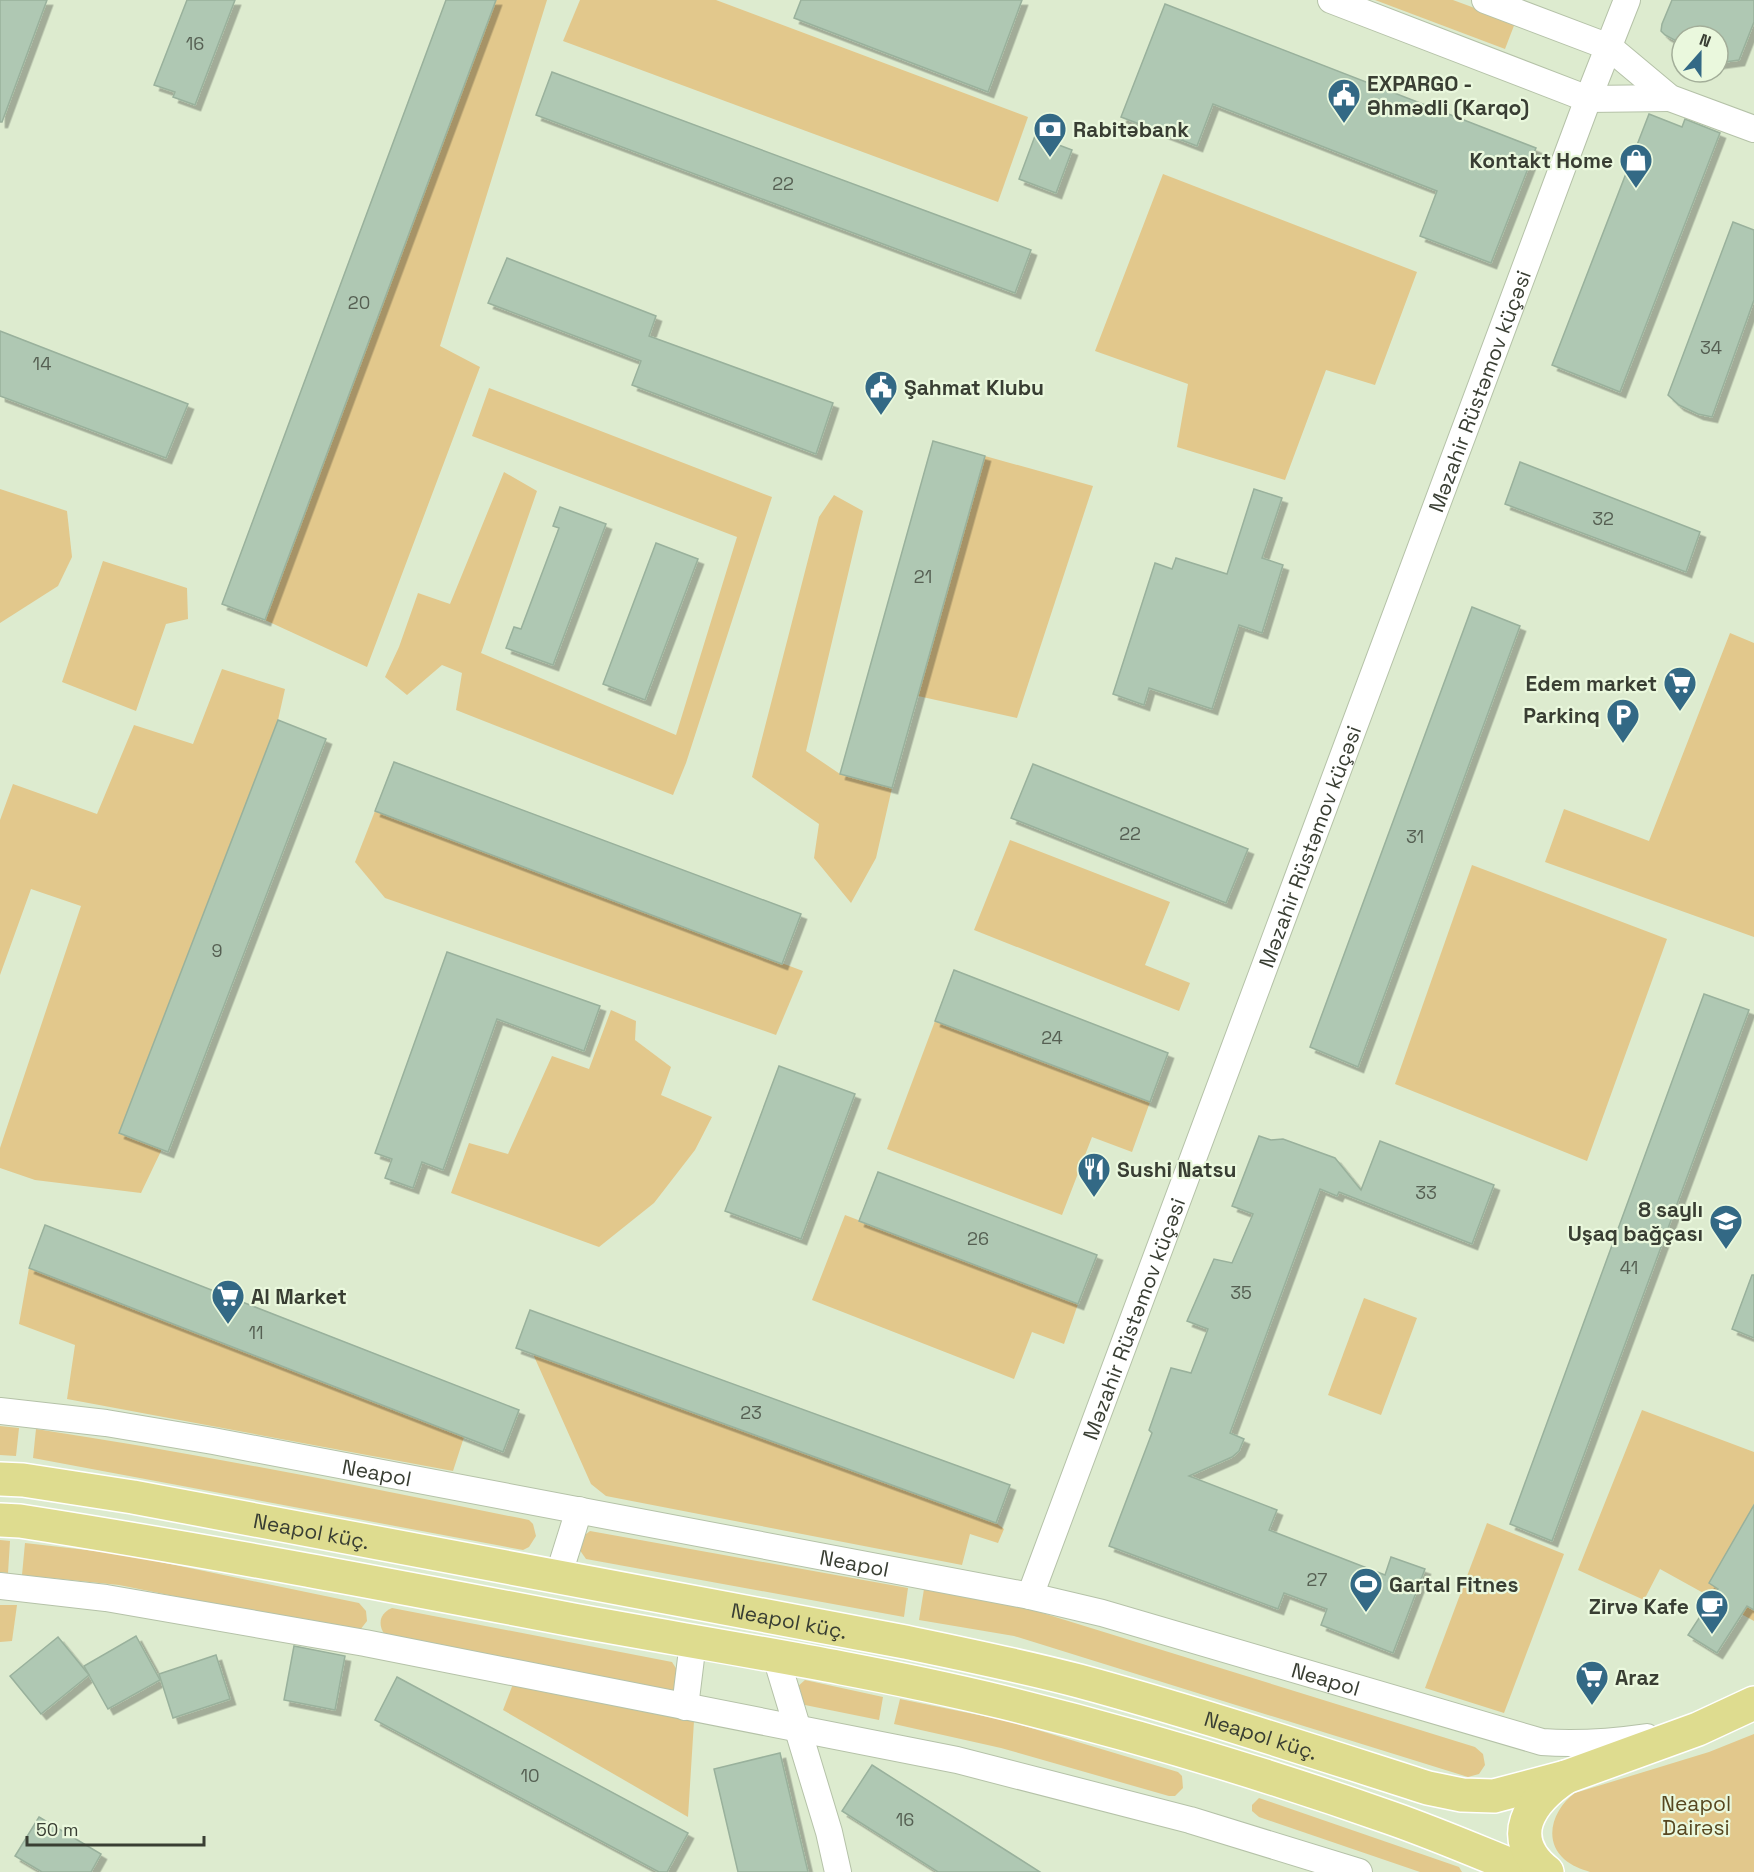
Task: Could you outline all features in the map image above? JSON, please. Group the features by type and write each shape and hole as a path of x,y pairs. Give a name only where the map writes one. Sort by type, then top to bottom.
{"main road":[{"name":"Neapol küç.","path":"0,1479 23,1480 133,1497 905,1642 1008,1664 1191,1713 1428,1788 1462,1795 1494,1796 1566,1777"},
{"name":"Neapol küç.","path":"0,1520 143,1540 776,1657 998,1701 1213,1760 1394,1819 1528,1872"},
{"path":"1547,1872 1540,1867 1528,1850 1525,1833 1527,1819 1534,1804 1550,1788 1566,1777 1698,1729 1754,1703"}],"street":[{"path":"1331,0 1588,99 1670,98"},
{"path":"1485,0 1610,47 1670,98 1754,129"},
{"path":"1610,47 1627,0"},
{"name":"Məzahir Rüstəmov küçəsi","path":"1030,1596 1588,99 1610,47"},
{"name":"Neapol","path":"0,1411 106,1423 213,1441 1030,1596 1114,1616 1542,1742 1576,1744 1615,1742 1698,1729"},
{"path":"558,1577 579,1510"},
{"path":"0,1586 106,1598 353,1641 957,1760 1190,1820 1359,1872"},
{"path":"686,1707 693,1642"},
{"path":"776,1657 829,1832 838,1872"}],"green space":[{"path":"496,0 547,0 440,346 480,367 367,667 265,620"},
{"path":"580,0 716,0 1028,117 998,202 563,41"},
{"path":"1375,0 1453,0 1515,23 1505,49"},
{"path":"1163,174 1417,272 1375,385 1326,370 1285,480 1177,447 1188,384 1095,351"},
{"path":"489,388 772,497 686,763 673,795 456,710 462,673 442,665 407,695 385,677 399,647 418,593 450,604 504,472 537,491 481,653 676,735 737,537 472,436"},
{"path":"985,456 1093,486 1017,718 918,696"},
{"path":"0,489 67,511 72,557 58,586 0,623"},
{"path":"834,495 863,511 806,751 840,774 892,788 876,858 851,903 814,858 819,824 752,777 819,517"},
{"path":"103,561 187,588 188,619 166,624 136,711 62,682"},
{"path":"1730,633 1754,643 1754,937 1545,862 1564,809 1649,841"},
{"path":"222,669 285,689 278,720 119,1133 162,1149 141,1193 35,1180 0,1168 0,1148 81,906 31,889 0,975 0,820 13,784 97,814 134,725 193,744"},
{"path":"375,811 803,971 776,1035 385,898 355,862"},
{"path":"1010,840 1170,902 1145,965 1190,983 1179,1011 974,930"},
{"path":"1472,865 1667,939 1587,1161 1395,1084"},
{"path":"611,1010 636,1021 635,1040 671,1067 661,1095 712,1117 695,1150 654,1203 599,1247 451,1193 469,1143 508,1154 552,1056 589,1069"},
{"path":"935,1021 1150,1102 1132,1152 1092,1137 1062,1215 887,1149"},
{"path":"845,1215 1078,1304 1064,1344 1032,1332 1014,1379 812,1300"},
{"path":"29,1268 464,1437 453,1471 67,1399 75,1345 19,1324"},
{"path":"1364,1298 1417,1318 1381,1415 1328,1395"},
{"path":"533,1354 996,1523 1004,1529 998,1543 970,1534 962,1565 606,1496 591,1484"},
{"path":"1642,1410 1754,1452 1754,1621 1660,1569 1644,1600 1578,1570"},
{"path":"0,1426 19,1428 16,1456 0,1455"},
{"path":"36,1429 221,1460 529,1520 533,1524 536,1536 529,1547 523,1550 33,1458"},
{"path":"1487,1523 1564,1554 1504,1713 1425,1688"},
{"path":"590,1531 908,1588 904,1617 586,1559 579,1549 581,1538"},
{"path":"0,1540 10,1541 8,1573 0,1572"},
{"path":"25,1543 122,1554 359,1603 366,1611 367,1621 360,1630 349,1631 119,1585 22,1575"},
{"path":"924,1589 1023,1607 1475,1747 1483,1754 1485,1765 1479,1774 1468,1777 1014,1636 919,1620"},
{"path":"0,1605 17,1605 12,1641 0,1642"},
{"path":"392,1608 672,1662 679,1673 677,1686 672,1691 385,1635 381,1627 381,1619"},
{"path":"805,1680 883,1697 879,1720 800,1704 796,1688"},
{"path":"513,1684 694,1721 688,1817 503,1710"},
{"path":"900,1699 1008,1721 1178,1772 1182,1776 1183,1788 1175,1796 1169,1796 1001,1748 894,1724"},
{"name":"Neapol Dairəsi","path":"1754,1734 1754,1872 1590,1872 1570,1864 1557,1851 1553,1842 1553,1824 1561,1807 1575,1793 1709,1752"},
{"path":"1259,1798 1459,1867 1462,1872 1420,1872 1259,1817 1252,1811 1252,1805"}],"building":[{"path":"0,0 47,0 2,122 0,122"},
{"path":"187,0 235,0 195,105 173,97 175,92 154,85"},
{"path":"446,0 496,0 265,620 222,604"},
{"path":"801,0 1022,0 988,92 794,18"},
{"path":"1672,0 1754,0 1754,22 1739,60 1730,61 1730,24 1670,24 1670,38 1661,31"},
{"path":"1165,4 1536,148 1491,263 1420,236 1437,191 1213,104 1197,146 1121,117"},
{"path":"552,72 1031,250 1015,293 536,115"},
{"path":"1649,114 1682,127 1685,119 1720,133 1620,392 1552,365"},
{"path":"1035,136 1072,150 1056,193 1019,179"},
{"path":"1733,222 1754,230 1754,300 1712,417 1698,414 1679,405 1668,395"},
{"path":"507,258 656,316 649,336 833,403 816,454 632,385 641,361 488,303"},
{"path":"0,331 188,404 166,458 0,396"},
{"path":"933,441 985,456 892,788 840,774"},
{"path":"1520,462 1700,532 1686,572 1505,504"},
{"path":"1254,489 1282,498 1262,558 1283,565 1262,633 1239,625 1212,709 1149,688 1144,705 1113,694 1155,563 1172,569 1176,558 1227,574"},
{"path":"560,507 606,524 553,665 506,648 514,627 521,629 559,528 553,526"},
{"path":"656,543 698,559 645,700 603,684"},
{"path":"1472,607 1520,626 1358,1067 1310,1047"},
{"path":"278,720 326,739 168,1152 119,1133"},
{"path":"394,762 801,914 782,964 375,811"},
{"path":"1033,764 1248,849 1226,903 1011,818"},
{"path":"447,952 600,1006 584,1051 497,1019 443,1170 422,1162 413,1188 385,1178 392,1159 375,1153"},
{"path":"954,970 1168,1053 1150,1102 935,1021"},
{"path":"1704,994 1749,1010 1552,1541 1510,1524"},
{"path":"779,1066 855,1094 801,1239 725,1211"},
{"path":"1259,1136 1271,1140 1283,1139 1335,1158 1361,1190 1380,1141 1494,1185 1472,1244 1339,1192 1337,1196 1320,1189 1230,1433 1244,1439 1239,1451 1232,1457 1189,1476 1277,1510 1269,1530 1385,1575 1391,1557 1425,1569 1393,1653 1321,1625 1327,1609 1284,1593 1278,1609 1109,1546 1152,1433 1149,1430 1171,1368 1191,1373 1208,1329 1187,1321 1214,1259 1232,1263 1253,1214 1232,1206"},
{"path":"878,1172 1097,1255 1078,1304 859,1221"},
{"path":"45,1225 519,1410 503,1452 29,1268"},
{"path":"1752,1275 1754,1275 1754,1338 1732,1329"},
{"path":"530,1310 1010,1485 996,1523 516,1348"},
{"path":"1754,1505 1754,1610 1747,1606 1717,1653 1688,1635 1718,1589 1709,1583"},
{"path":"136,1636 160,1680 108,1709 84,1666"},
{"path":"58,1637 89,1675 41,1714 10,1676"},
{"path":"294,1646 345,1656 335,1710 284,1700"},
{"path":"216,1655 230,1699 173,1718 159,1674"},
{"path":"397,1677 688,1833 667,1872 659,1872 375,1720"},
{"path":"780,1753 808,1872 738,1872 714,1769"},
{"path":"872,1765 1040,1872 938,1872 842,1811"},
{"path":"39,1817 101,1854 91,1872 42,1872 15,1856"}],"place":[{"name":"EXPARGO - Əhmədli (Karqo)","path":"1344,124"},
{"name":"Rabitəbank","path":"1050,158"},
{"name":"Kontakt Home","path":"1636,189"},
{"name":"Şahmat Klubu","path":"881,416"},
{"name":"Edem market","path":"1680,712"},
{"name":"Parkinq","path":"1623,744"},
{"name":"Sushi Natsu","path":"1094,1198"},
{"name":"8 saylı Uşaq bağçası","path":"1726,1250"},
{"name":"Al Market","path":"228,1325"},
{"name":"Gartal Fitnes","path":"1366,1613"},
{"name":"Zirvə Kafe","path":"1712,1635"},
{"name":"Araz","path":"1592,1706"}]}
